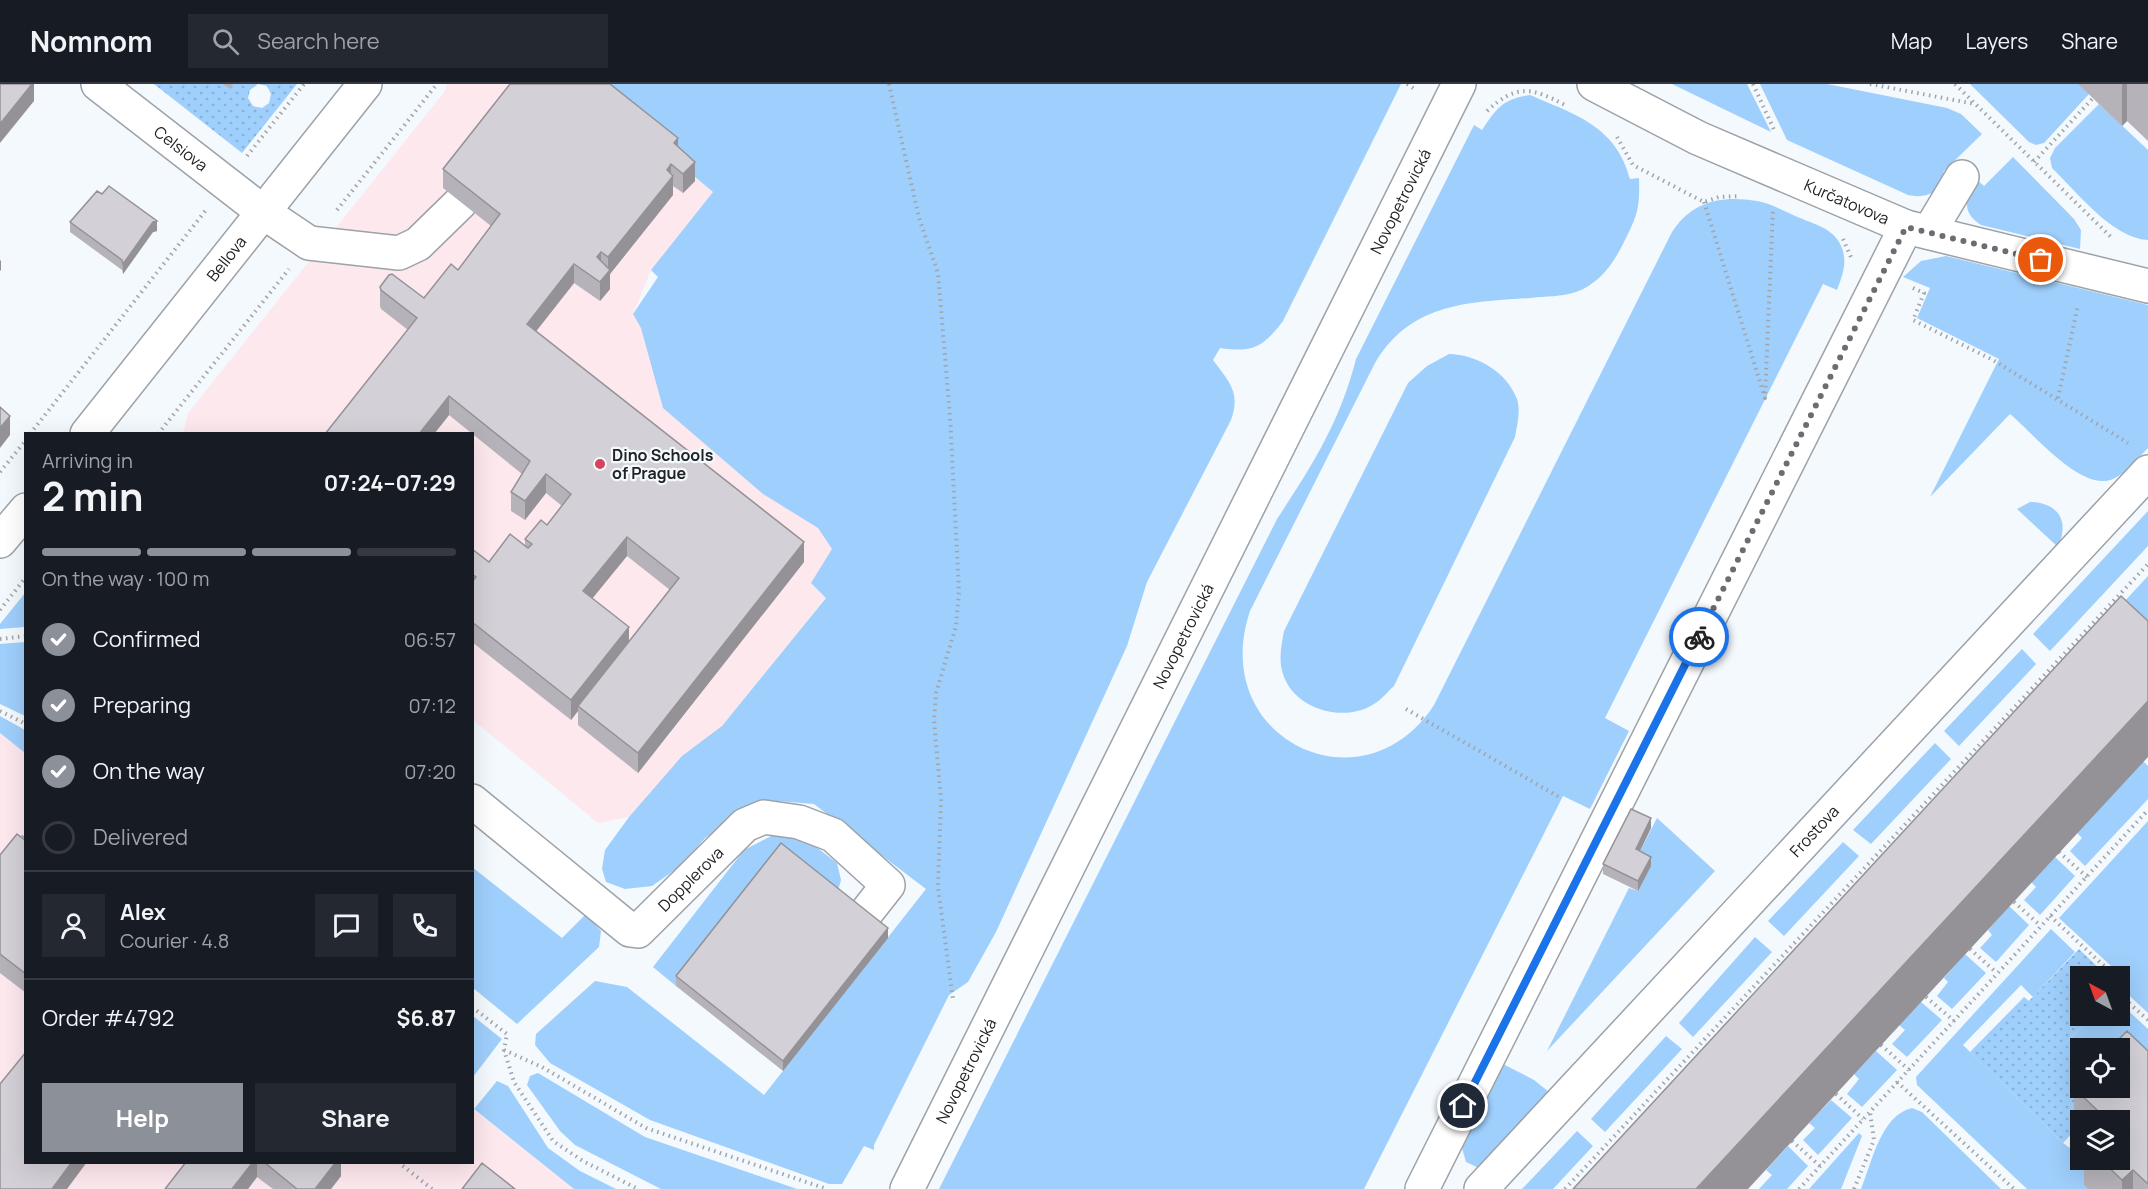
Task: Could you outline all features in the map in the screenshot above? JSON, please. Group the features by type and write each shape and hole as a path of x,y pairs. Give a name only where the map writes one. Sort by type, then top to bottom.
{"street":[{"name":"Celsiova","path":"98,84 263,212 309,243 399,253 418,244 461,202"},
{"name":"Bellova","path":"89,432 365,84"},
{"name":"Kurčatovova","path":"1594,84 1698,138 1918,230 2148,286"},
{"name":"Novopetrovická","path":"907,1189 1453,94"},
{"path":"1422,1189 1918,230 1962,177"},
{"name":"Frostova","path":"1481,1189 2141,460"},
{"path":"0,541 24,512"},
{"name":"Dopplerova","path":"474,803 630,930 638,931 745,825 764,817 799,822 833,835 888,885 862,918"}],"path":[{"path":"32,432 304,84"},
{"path":"889,84 918,218 938,273 939,305 946,353 959,591 956,626 945,670 936,693 934,720 941,800 938,888 953,999"},
{"path":"1407,84 1453,94 1480,118 1503,97 1518,91 1533,91 1571,107"},
{"path":"1753,84 1775,131"},
{"path":"1870,84 1977,105"},
{"path":"1955,84 2110,238 2120,241"},
{"path":"2034,162 2093,98"},
{"path":"1609,129 1626,151 1633,165 1704,202 1765,398 1773,202 1783,206"},
{"path":"1704,202 1719,197 1748,196"},
{"path":"2058,398 2097,225"},
{"path":"1838,233 1847,244 1852,260"},
{"path":"1911,287 1924,293 1913,320 1993,360 2058,398 2141,460"},
{"path":"0,472 24,442"},
{"path":"1565,1189 2148,564"},
{"path":"0,610 24,579"},
{"path":"0,639 24,636"},
{"path":"1406,709 1561,798"},
{"path":"0,711 24,723"},
{"path":"1799,1189 2148,810"},
{"path":"13,850 24,836"},
{"path":"2059,852 2087,877"},
{"path":"2014,902 2041,926"},
{"path":"2050,916 2104,966"},
{"path":"1970,949 1997,973"},
{"path":"1926,997 1954,1021"},
{"path":"2130,1004 2148,1020"},
{"path":"474,1009 507,1034 504,1050 514,1082 553,1141 583,1161 638,1189"},
{"path":"1881,1045 1909,1070"},
{"path":"504,1050 542,1067 646,1128 827,1189"},
{"path":"1898,1082 2014,1189"},
{"path":"1836,1094 1863,1119"},
{"path":"1854,1189 1874,1140 1870,1112"},
{"path":"1792,1142 1820,1166"},
{"path":"401,1164 432,1189"}],"shaded area":[{"path":"154,84 258,84 297,84 242,153","holes":["258,84 267,86 271,94 269,103 262,108 253,106 248,98 250,90"]},
{"name":"Dino Schools of Prague","path":"447,84 585,84 713,192 651,270 633,314 763,494 818,528 832,549 826,597 722,726 682,756 629,817 598,823 474,721 474,432 183,432 188,413 445,91"},
{"path":"585,84 1401,84 1283,321 1269,337 1256,346 1241,350 1220,348 1213,360 1232,388 1235,402 1231,420 1147,582 1127,646 996,932 968,982 949,995 874,1145 874,1150 864,1146 842,1184 829,1184 650,1120 550,1063 535,1045 536,1034 595,981 627,987 764,1095 926,889 814,804 764,800 705,838 682,865 652,886 625,889 606,882 602,869 605,850 629,817 682,756 722,726 826,598 811,583 832,549 818,528 763,494 663,408 641,328 633,314 658,277 651,270 713,192"},
{"path":"1672,84 1747,84 1771,132"},
{"path":"1760,84 1827,84 1947,108 1961,114 1982,134 1943,172 1950,180 1936,191 1926,195 1908,195 1787,140"},
{"path":"1970,84 2079,84 2089,94 2044,143 2036,145 2029,142"},
{"path":"1530,95 1578,116 1604,134 1624,161 1630,179 1639,178 1637,212 1623,244 1615,259 1598,279 1576,292 1559,296 1485,301 1442,310 1404,329 1388,344 1374,365 1250,611 1243,656 1251,695 1271,726 1299,747 1333,757 1369,754 1404,738 1434,705 1672,232 1689,213 1698,207 1720,200 1744,199 1773,206 1827,230 1836,237 1844,254 1841,278 1837,290 1823,284 1605,718 1629,731 1590,809 1563,796 1364,1189 939,1189 1277,519 1324,443 1342,403 1356,359 1474,125 1482,130 1506,102"},
{"path":"2099,104 2148,150 2148,240 2135,237 2108,223 2052,168 2050,158 2055,148"},
{"path":"2013,157 2074,219 2081,230 2080,249 1981,225 1970,215 1968,198 1977,180 1984,186"},
{"path":"1946,256 2148,305 2148,448 2128,469 2113,479 2101,481 2087,477 2058,459 2010,414 1930,497 1999,359 1917,318 1930,288 1903,277 1921,261"},
{"path":"1449,354 1480,361 1506,380 1517,399 1519,408 1515,437 1394,686 1365,709 1338,713 1311,706 1291,689 1284,677 1281,649 1284,631 1408,383 1427,366"},
{"path":"2030,502 2048,506 2059,515 2063,529 2058,547 2017,509"},
{"path":"2148,511 2148,546 2050,651 2033,634"},
{"path":"2148,576 2148,677 2098,630"},
{"path":"24,594 24,627 0,629 0,624"},
{"path":"24,642 24,716 0,704 0,644"},
{"path":"2022,649 2036,664 1959,746 1944,731"},
{"path":"0,716 24,729 24,752 0,733"},
{"path":"0,733 24,752 24,1164 474,1164 474,1110 574,1189 0,1189"},
{"path":"1935,743 1951,759 1871,844 1853,830"},
{"path":"2143,761 2148,766 2148,799 2085,866 2070,851 2082,838 2077,833"},
{"path":"1657,818 1715,871 1547,1051 1629,888 1638,891 1636,859"},
{"path":"2148,821 2148,1013 2130,996 2130,966 2111,966 2059,918"},
{"path":"779,832 798,833 837,863 841,880 836,898 781,853 676,986 653,967 744,850"},
{"path":"1843,842 1859,856 1784,936 1768,921"},
{"path":"2055,857 2075,876 2040,915 2024,900 2036,887 2031,882"},
{"path":"474,869 562,938 586,914 601,931 599,947 517,1024 474,989"},
{"path":"2009,906 2029,925 1996,962 1980,948 1992,935 1988,930"},
{"path":"2051,929 2075,952 2033,997 2021,985 1963,1045 2070,1148 2070,1170 2086,1170 2088,1189 2027,1189 1917,1085 1916,1077"},
{"path":"1755,937 1772,952 1693,1037 1679,1023"},
{"path":"2079,949 2097,966 2070,966 2070,1026 2082,1026 2069,1040 2070,1098 2080,1098 2080,1110 2070,1110 2070,1136 2063,1143 1970,1052 2024,997 2029,1001"},
{"path":"1965,954 1986,973 1952,1009 1937,996 1948,982 1944,978"},
{"path":"1921,1002 1942,1020 1907,1057 1892,1044 1905,1030 1899,1025"},
{"path":"2130,1012 2148,1029 2148,1112 2130,1097 2130,1038 2071,1038 2082,1026 2130,1026"},
{"path":"474,1017 502,1039 474,1076"},
{"path":"1666,1036 1682,1049 1605,1132 1591,1119"},
{"path":"1876,1051 1897,1070 1862,1107 1847,1094 1859,1079 1854,1074"},
{"path":"1503,1064 1534,1080 1554,1096 1481,1169 1466,1162 1462,1148"},
{"path":"538,1073 645,1137 797,1189 661,1189 575,1145 560,1131 527,1085 530,1076"},
{"path":"497,1081 508,1086 548,1148 580,1171 616,1189 574,1189 474,1109"},
{"path":"1831,1100 1852,1118 1818,1155 1803,1140 1815,1128 1809,1123"},
{"path":"1912,1108 1922,1112 2001,1189 1861,1189 1885,1130 1901,1112"},
{"path":"1577,1131 1593,1146 1553,1189 1522,1189"},
{"path":"1859,1133 1862,1136 1841,1189 1809,1189"},
{"path":"1788,1146 1808,1166 1787,1189 1759,1189 1772,1175 1766,1170"}],"building":[{"path":"0,84 32,84 0,124"},
{"path":"510,84 610,84 678,138 674,143 695,162 683,174 671,164 667,170 673,176 608,257 601,252 597,257 610,270 600,282 574,264 527,324 804,542 638,753 578,706 679,578 627,537 583,591 629,627 571,700 474,624 474,580 476,577 474,576 474,551 489,562 510,534 528,548 532,544 525,539 541,520 547,525 571,494 546,474 525,501 511,492 530,461 449,396 421,432 327,432 417,318 381,290 380,287 389,275 392,274 424,298 451,264 458,270 500,214 443,169"},
{"path":"109,186 157,221 153,222 123,264 122,260 70,222 97,191 102,194"},
{"path":"0,407 10,416 0,428"},
{"path":"2121,596 2148,621 2148,701 1696,1189 1573,1189"},
{"path":"1631,809 1651,818 1636,849 1651,857 1638,881 1603,864"},
{"path":"17,834 24,839 24,972 0,954 0,855"},
{"path":"781,843 888,928 783,1061 676,976"},
{"path":"2127,1031 2148,1051 2148,1184 2133,1170 2122,1180 2112,1170 2130,1170 2130,1110 2097,1110 2084,1098 2130,1098 2130,1038 2120,1038"},
{"path":"24,1054 24,1164 71,1164 52,1189 0,1189 0,1084"},
{"path":"482,1163 515,1189 462,1189"},
{"path":"184,1164 251,1164 232,1189 165,1189"},
{"path":"266,1164 334,1164 315,1189 297,1189"}],"way so far":[{"path":"1699,637 1906,227 2041,260"}],"place":[{"name":"Dino Schools of Prague","path":"600,464"}],"route":[{"path":"1463,1106 1699,637"}]}
